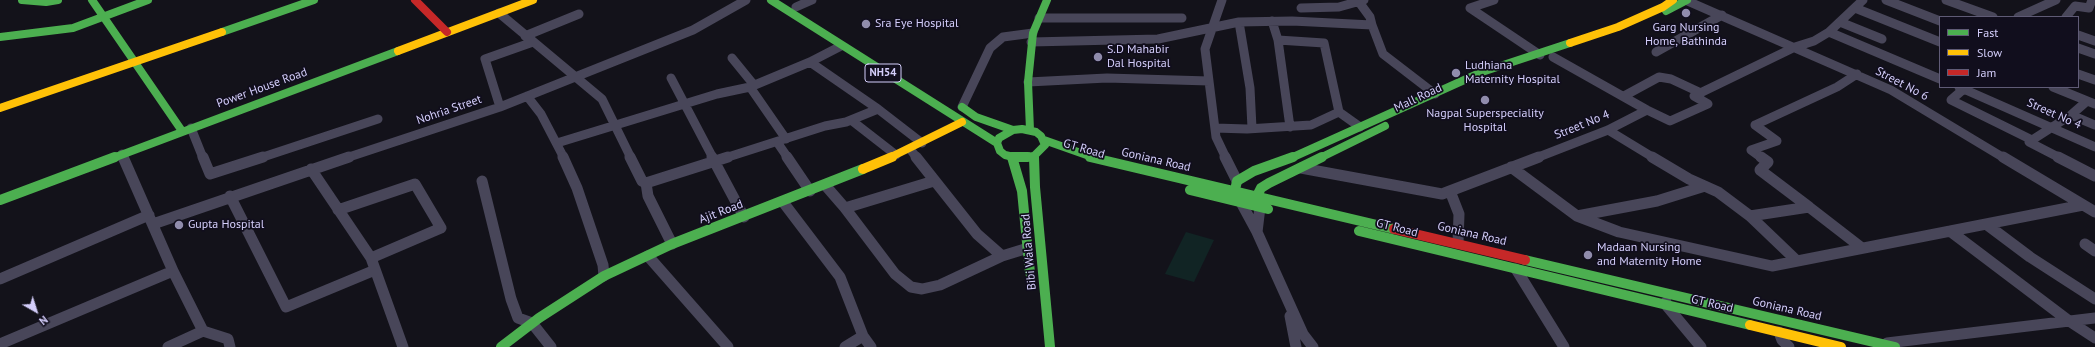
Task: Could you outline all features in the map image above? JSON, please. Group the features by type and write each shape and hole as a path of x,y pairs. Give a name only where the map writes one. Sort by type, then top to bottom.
{"main road":[{"path":"22,0 46,2 58,0"},
{"path":"92,0 134,62 187,129"},
{"path":"0,37 73,28 104,18 148,0"},
{"path":"0,108 314,0"},
{"path":"415,0 447,32"},
{"name":"Power House Road","path":"0,200 533,0"},
{"name":"NH54","path":"772,0 840,46 997,143 1000,151 1012,157"},
{"name":"NH54","path":"785,0 902,72"},
{"path":"1030,130 1028,82 1032,38 1047,0"},
{"path":"1236,185 1254,171 1301,154 1482,72 1540,55 1618,27 1663,7 1673,0"},
{"name":"Mall Road","path":"1257,196 1261,188 1269,183 1492,77 1553,57 1633,27 1686,0"},
{"path":"958,105 976,117 1013,130 1030,130 1041,136 1044,140 1042,150 1034,156 1019,158 1012,157 1022,191 1032,286"},
{"name":"Ajit Road","path":"501,347 532,323 604,276 672,244 783,202 910,149 938,133 962,122"},
{"path":"997,143 1002,135 1013,130"},
{"name":"Goniana Road","path":"1044,140 1083,155 1236,185 1257,196 1895,347"},
{"name":"GT Road","path":"1042,150 1242,204 1275,211"},
{"name":"Bibi Wala Road","path":"1034,156 1035,187 1050,347"},
{"name":"GT Road","path":"1353,230 1841,347"}],"street":[{"name":"Nohria Street","path":"0,279 151,220 230,196 500,107 693,30 746,0"},
{"path":"796,7 812,0"},
{"path":"1222,0 1211,28 1205,49 1216,137 1236,185 1242,204 1257,232 1303,334 1313,347"},
{"path":"1494,0 1470,8 1540,55"},
{"name":"Street No 6","path":"1686,0 1891,90 2095,212"},
{"path":"1553,57 1647,110 1670,121 1708,104 1694,96 1795,47 1814,42 1829,32 1863,0"},
{"path":"1886,0 1939,21"},
{"path":"2020,16 2056,0"},
{"path":"1302,8 1338,7 1362,1 1370,17 1383,54 1435,94"},
{"path":"1951,1 1990,16"},
{"path":"2067,16 2075,6 2089,8 2093,2"},
{"path":"1855,8 1939,42"},
{"path":"499,13 602,99 642,181 646,184 648,196 672,244"},
{"path":"525,36 579,14"},
{"path":"1656,52 1722,15"},
{"path":"1039,18 1182,18"},
{"path":"958,105 990,48 1003,37 1158,39 1239,22 1272,21 1372,25"},
{"path":"1272,21 1278,40 1290,127"},
{"path":"1239,22 1250,88 1252,128"},
{"path":"1840,22 1882,39"},
{"path":"1829,32 1939,79"},
{"path":"2079,35 2095,41"},
{"path":"1278,40 1324,43 1339,112 1360,127"},
{"path":"500,107 485,60 533,42"},
{"path":"557,143 686,104 752,86 810,62 840,46"},
{"path":"2079,48 2095,54"},
{"path":"732,58 752,86 810,191"},
{"path":"810,62 878,109 922,143"},
{"path":"1857,74 1837,87 1755,125 1777,141 1751,150 1768,162 1760,170 1862,248"},
{"path":"2079,74 2095,80"},
{"path":"1624,96 1659,77 1671,79 1701,93"},
{"path":"670,78 686,104 700,136 716,161 744,217"},
{"path":"1028,82 1107,78 1209,81"},
{"path":"1963,88 1951,100 1953,102 2032,140"},
{"name":"Street No 4","path":"1963,88 2095,147"},
{"path":"2056,88 2091,102"},
{"path":"527,96 541,114 557,143 576,188 603,265 604,276"},
{"path":"2091,102 2029,142 2095,176"},
{"path":"646,184 825,126 850,120 878,109"},
{"name":"Street No 4","path":"1301,168 1442,194 1608,130 1647,110"},
{"path":"1215,128 1290,127 1311,125 1339,112"},
{"path":"2071,115 2095,125"},
{"path":"187,129 210,174 378,119"},
{"path":"850,120 896,155"},
{"path":"1608,130 1689,179 1718,192 1750,216 1797,261"},
{"path":"910,149 977,234 1002,256"},
{"path":"122,154 173,271 203,331"},
{"path":"1511,167 1577,216 1619,232 1772,266 2083,205"},
{"path":"311,169 371,258 374,270 393,314 403,347"},
{"path":"482,181 511,299 518,318 532,323 551,347"},
{"path":"845,208 934,181"},
{"path":"338,210 415,184 441,228 371,258"},
{"path":"825,185 845,208 895,274 911,287 922,289 940,285 1002,256 1028,248"},
{"path":"1577,216 1657,201 1705,186"},
{"path":"1450,191 1459,214 1458,243"},
{"path":"230,196 286,307 374,270"},
{"path":"1257,196 1260,207 1257,232"},
{"path":"783,202 840,277 864,336 871,347"},
{"path":"1750,216 1809,207"},
{"path":"1986,224 2030,257 2095,299"},
{"path":"1950,231 2069,321 2095,338"},
{"path":"2084,244 2095,251"},
{"path":"648,256 728,347"},
{"path":"1516,269 1564,347"},
{"path":"0,344 173,271"},
{"path":"1664,292 1666,305 1701,347"},
{"path":"1287,299 1296,347"},
{"path":"1881,344 2095,318"},
{"path":"168,347 203,331 228,339 230,347"},
{"path":"1779,332 1782,340 1789,347"},
{"path":"845,347 864,336"}],"green space":[{"path":"1186,232 1214,240 1194,282 1165,274"}],"traffic: fast":[{"path":"22,0 46,2 58,0"},
{"path":"92,0 182,131"},
{"path":"0,37 73,28 148,0"},
{"path":"222,32 314,0"},
{"path":"771,0 997,143"},
{"path":"1030,130 1028,82 1033,33 1047,0"},
{"path":"1666,11 1687,0"},
{"path":"1235,190 1237,181 1254,171 1301,154 1482,72 1570,43"},
{"path":"0,200 398,51"},
{"path":"962,107 976,117 1013,130"},
{"path":"1257,196 1261,188 1269,183 1385,126"},
{"path":"1022,129 1036,132 1041,136 1045,145 1042,150 1034,156 1019,158 1005,155 1000,151 997,143 999,138 1013,130 1022,129"},
{"path":"1044,140 1083,155 1394,229"},
{"path":"1034,156 1035,187 1050,347"},
{"path":"1012,157 1022,191 1030,273"},
{"path":"501,347 539,318 604,276 672,244 863,169"},
{"path":"1190,190 1268,209"},
{"path":"1359,231 1750,325"},
{"path":"1525,260 1895,347"}],"traffic: slow":[{"path":"398,51 533,0"},
{"path":"1570,43 1618,27 1663,7 1673,0"},
{"path":"0,108 222,32"},
{"path":"863,169 910,149 962,122"},
{"path":"1750,325 1841,347"}],"traffic: jam":[{"path":"415,0 447,32"},
{"path":"1394,229 1525,260"}],"place":[{"name":"Garg Nursing Home, Bathinda","path":"1686,13"},
{"name":"Sra Eye Hospital","path":"866,24"},
{"name":"S.D Mahabir Dal Hospital","path":"1098,57"},
{"name":"Ludhiana Maternity Hospital","path":"1456,73"},
{"name":"Nagpal Superspeciality Hospital","path":"1485,100"},
{"name":"Gupta Hospital","path":"179,225"},
{"name":"Madaan Nursing and Maternity Home","path":"1588,255"}]}
